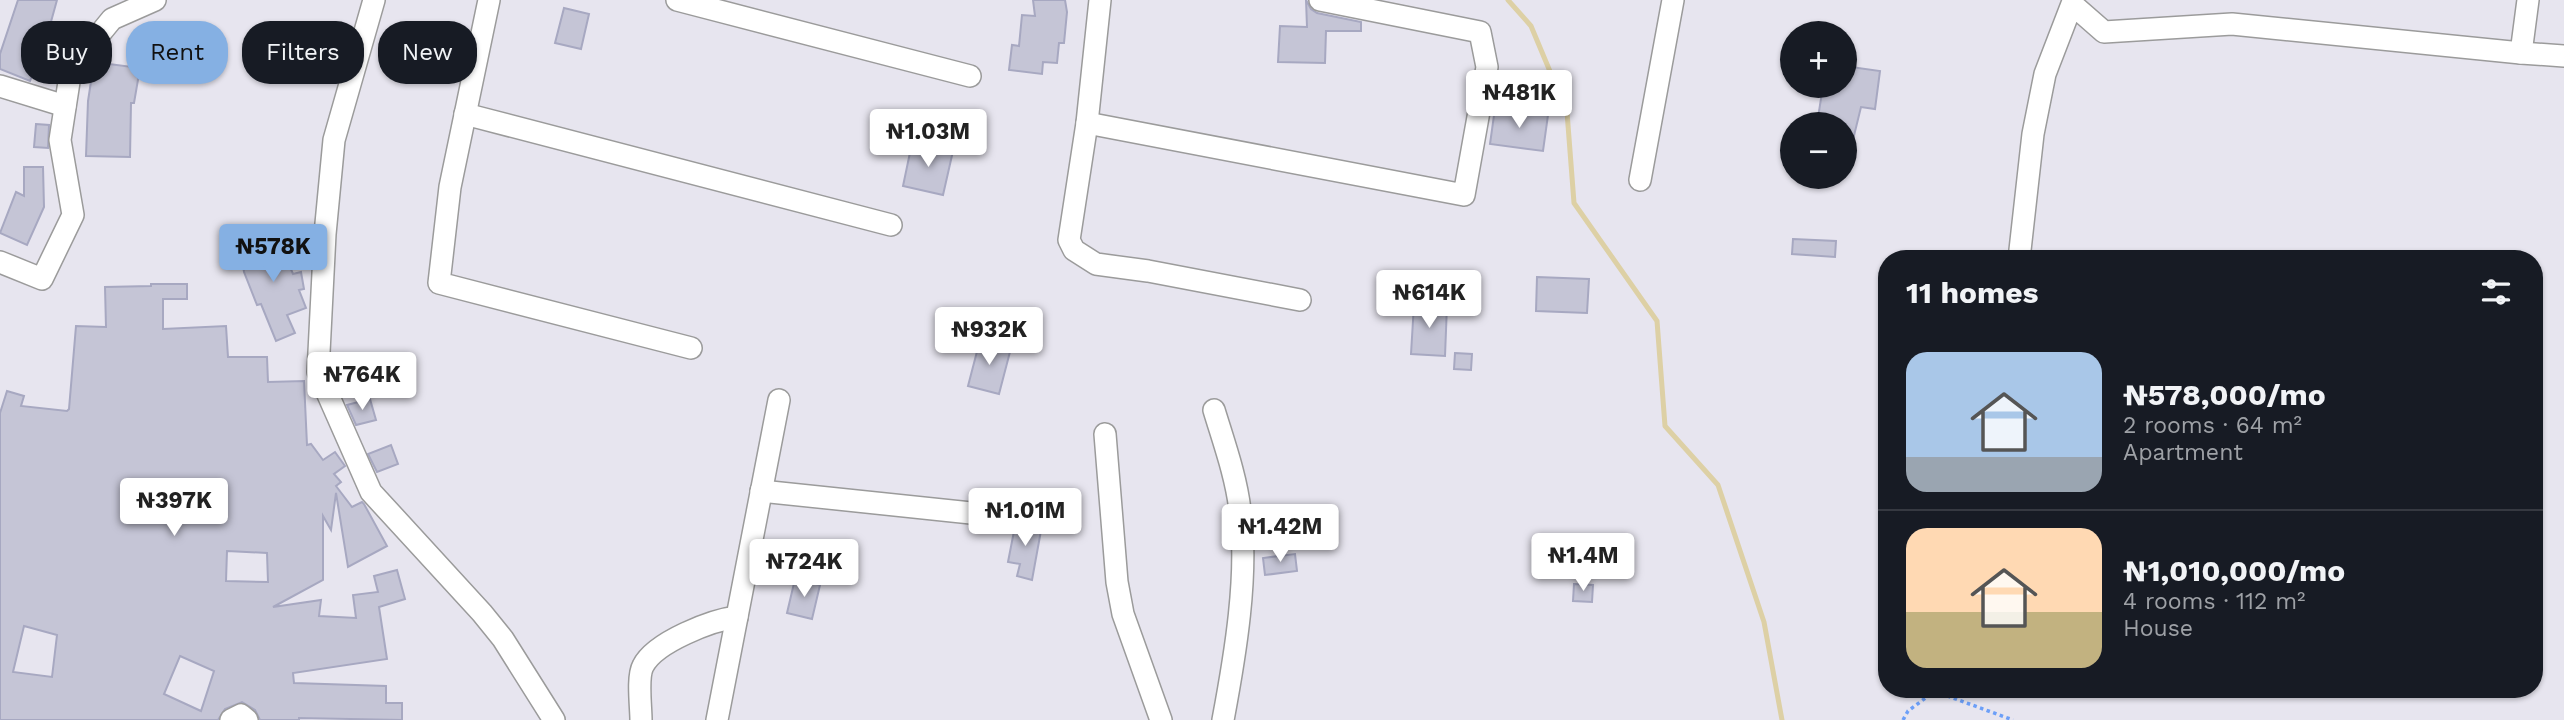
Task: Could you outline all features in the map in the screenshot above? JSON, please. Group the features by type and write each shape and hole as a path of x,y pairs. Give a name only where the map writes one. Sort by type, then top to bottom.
{"street":[{"path":"0,262 42,279 73,215 60,140 71,69 112,19 155,0"},
{"path":"374,0 334,140 325,234 318,372 371,492 503,639 554,720"},
{"path":"489,0 450,187 439,283 691,348"},
{"path":"677,0 970,76"},
{"path":"1100,0 1087,123 1069,240 1074,250 1096,264 1148,271 1300,300"},
{"path":"1087,123 1464,195 1487,67 1480,32 1320,0"},
{"path":"1640,180 1673,0"},
{"path":"2521,53 2528,0"},
{"path":"2020,250 2033,134 2045,74 2073,2 2104,32 2232,24 2564,56"},
{"path":"0,86 65,106"},
{"path":"465,114 891,225"},
{"path":"718,720 779,400"},
{"path":"1214,410 1231,466 1240,509 1242,536 1242,573 1233,669 1223,720"},
{"path":"1105,434 1117,582 1123,614 1161,720"},
{"path":"761,491 971,513"},
{"path":"641,720 640,676 642,666 651,656 696,628 737,617"},
{"path":"231,720 241,715 247,720"}],"path":[{"path":"1903,720 1908,711 1925,698"},
{"path":"1957,698 2013,720"}],"building":[{"path":"18,0 57,0 51,21 21,21 21,77 0,69 0,54"},
{"path":"1033,0 1065,0 1067,12 1064,43 1059,43 1057,63 1043,62 1042,74 1009,70 1012,45 1019,46 1022,15 1035,16"},
{"path":"1306,0 1317,13 1361,22 1361,31 1326,31 1325,63 1278,62 1280,26 1307,27"},
{"path":"564,8 589,14 581,49 555,43"},
{"path":"112,64 126,66 126,84 137,84 134,103 131,103 130,157 86,156 91,84 112,84"},
{"path":"1857,68 1880,71 1875,109 1861,107 1857,123 1857,112 1819,112 1821,98 1857,98"},
{"path":"1495,108 1548,115 1543,151 1490,144"},
{"path":"36,124 49,125 48,148 34,147"},
{"path":"912,143 953,151 943,195 903,186"},
{"path":"24,167 43,167 44,207 27,245 0,233 16,192 24,196"},
{"path":"277,236 293,274 301,272 304,289 299,290 306,308 287,315 295,333 276,341 244,272 240,245"},
{"path":"1793,239 1836,241 1835,257 1792,254"},
{"path":"1537,277 1589,279 1587,313 1536,311"},
{"path":"187,284 187,299 163,299 163,329 226,326 228,357 267,357 268,382 304,381 307,445 311,444 323,460 335,452 345,466 334,474 341,482 336,486 352,507 362,502 364,504 387,546 348,567 336,493 331,530 323,516 323,580 273,607 321,600 319,616 356,618 353,595 378,592 374,576 397,570 405,599 379,607 387,659 293,673 294,683 386,686 386,703 402,703 402,720 260,720 255,710 242,702 225,709 218,720 0,720 0,413 7,391 24,396 21,406 67,411 76,326 106,327 105,287","holes":["227,551 267,553 268,582 226,581","24,626 57,635 52,677 13,672","180,656 214,671 201,711 164,694"]},
{"path":"1414,304 1447,305 1445,356 1411,354"},
{"path":"980,340 1011,348 999,394 968,386"},
{"path":"1455,353 1472,354 1471,370 1454,369"},
{"path":"370,399 376,420 356,425 347,405"},
{"path":"391,445 398,464 377,472 368,454"},
{"path":"1016,521 1042,525 1032,580 1017,576 1020,564 1008,562"},
{"path":"1295,554 1297,571 1265,575 1263,558"},
{"path":"795,579 820,585 812,619 787,613"},
{"path":"1574,584 1593,585 1592,602 1573,601"}],"waterway":[{"path":"1508,0 1531,26 1567,112 1574,203 1657,321 1665,426 1718,485 1764,622 1782,720"}]}
